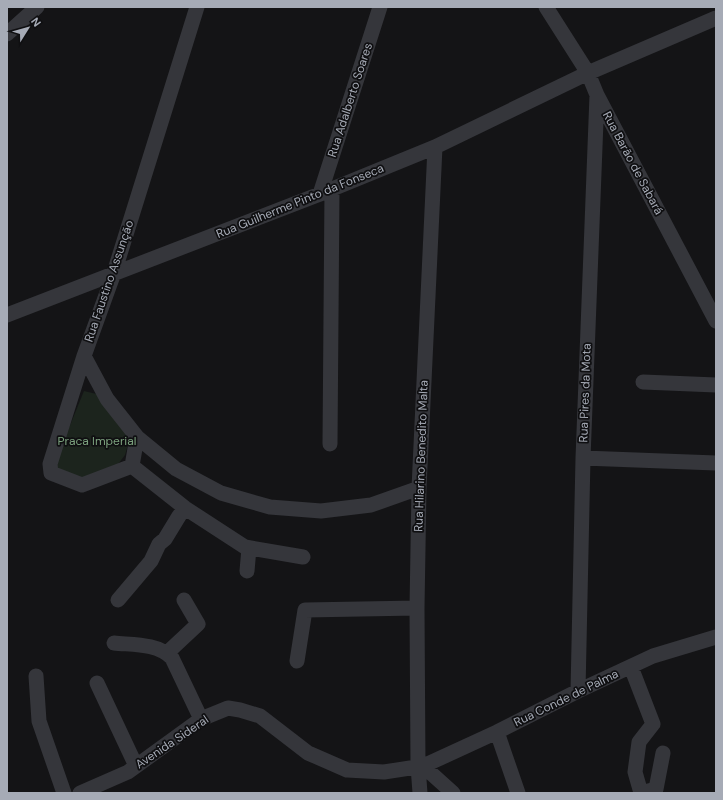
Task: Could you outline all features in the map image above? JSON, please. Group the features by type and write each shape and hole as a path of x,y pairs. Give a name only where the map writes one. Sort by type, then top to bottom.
{"street":[{"path":"7,34 37,7"},
{"name":"Rua Faustino Assunção","path":"132,466 82,485 51,473 50,464 84,356 114,273 197,7"},
{"name":"Rua Adalberto Soares","path":"330,444 326,192 380,7"},
{"name":"Rua Barão de Sabará","path":"546,7 588,73 597,95 716,320"},
{"name":"Rua Guilherme Pinto da Fonseca","path":"7,315 326,192 435,147 588,73 716,18"},
{"name":"Rua Pires da Mota","path":"578,691 583,458 597,95"},
{"name":"Rua Hilarino Benedito Malta","path":"420,793 421,766 417,608 419,488 435,147"},
{"path":"84,356 106,399 137,437 176,469 222,493 270,507 321,511 371,505 419,488"},
{"path":"643,382 716,385"},
{"path":"137,437 132,466 185,508 249,548 303,557"},
{"path":"583,458 716,463"},
{"path":"118,600 151,561 160,544 166,539 185,508"},
{"path":"247,571 249,548"},
{"path":"167,653 198,624 184,600"},
{"path":"297,661 305,610 417,608"},
{"name":"Rua Conde de Palma","path":"421,766 497,732 578,691 653,656 716,637"},
{"path":"114,643 147,646 167,653 172,658 201,719"},
{"path":"631,667 653,724 639,742 635,772 641,793 656,789 663,753"},
{"path":"36,676 39,721 64,793"},
{"path":"97,683 136,766"},
{"name":"Avenida Sideral","path":"80,793 128,772 201,719 228,708 260,716 308,753 347,770 384,772 421,766"},
{"path":"497,732 518,793"},
{"path":"421,766 453,793"}],"green space":[{"name":"Praca Imperial","path":"84,391 105,396 131,434 125,455 112,472 77,480 53,467"}]}
